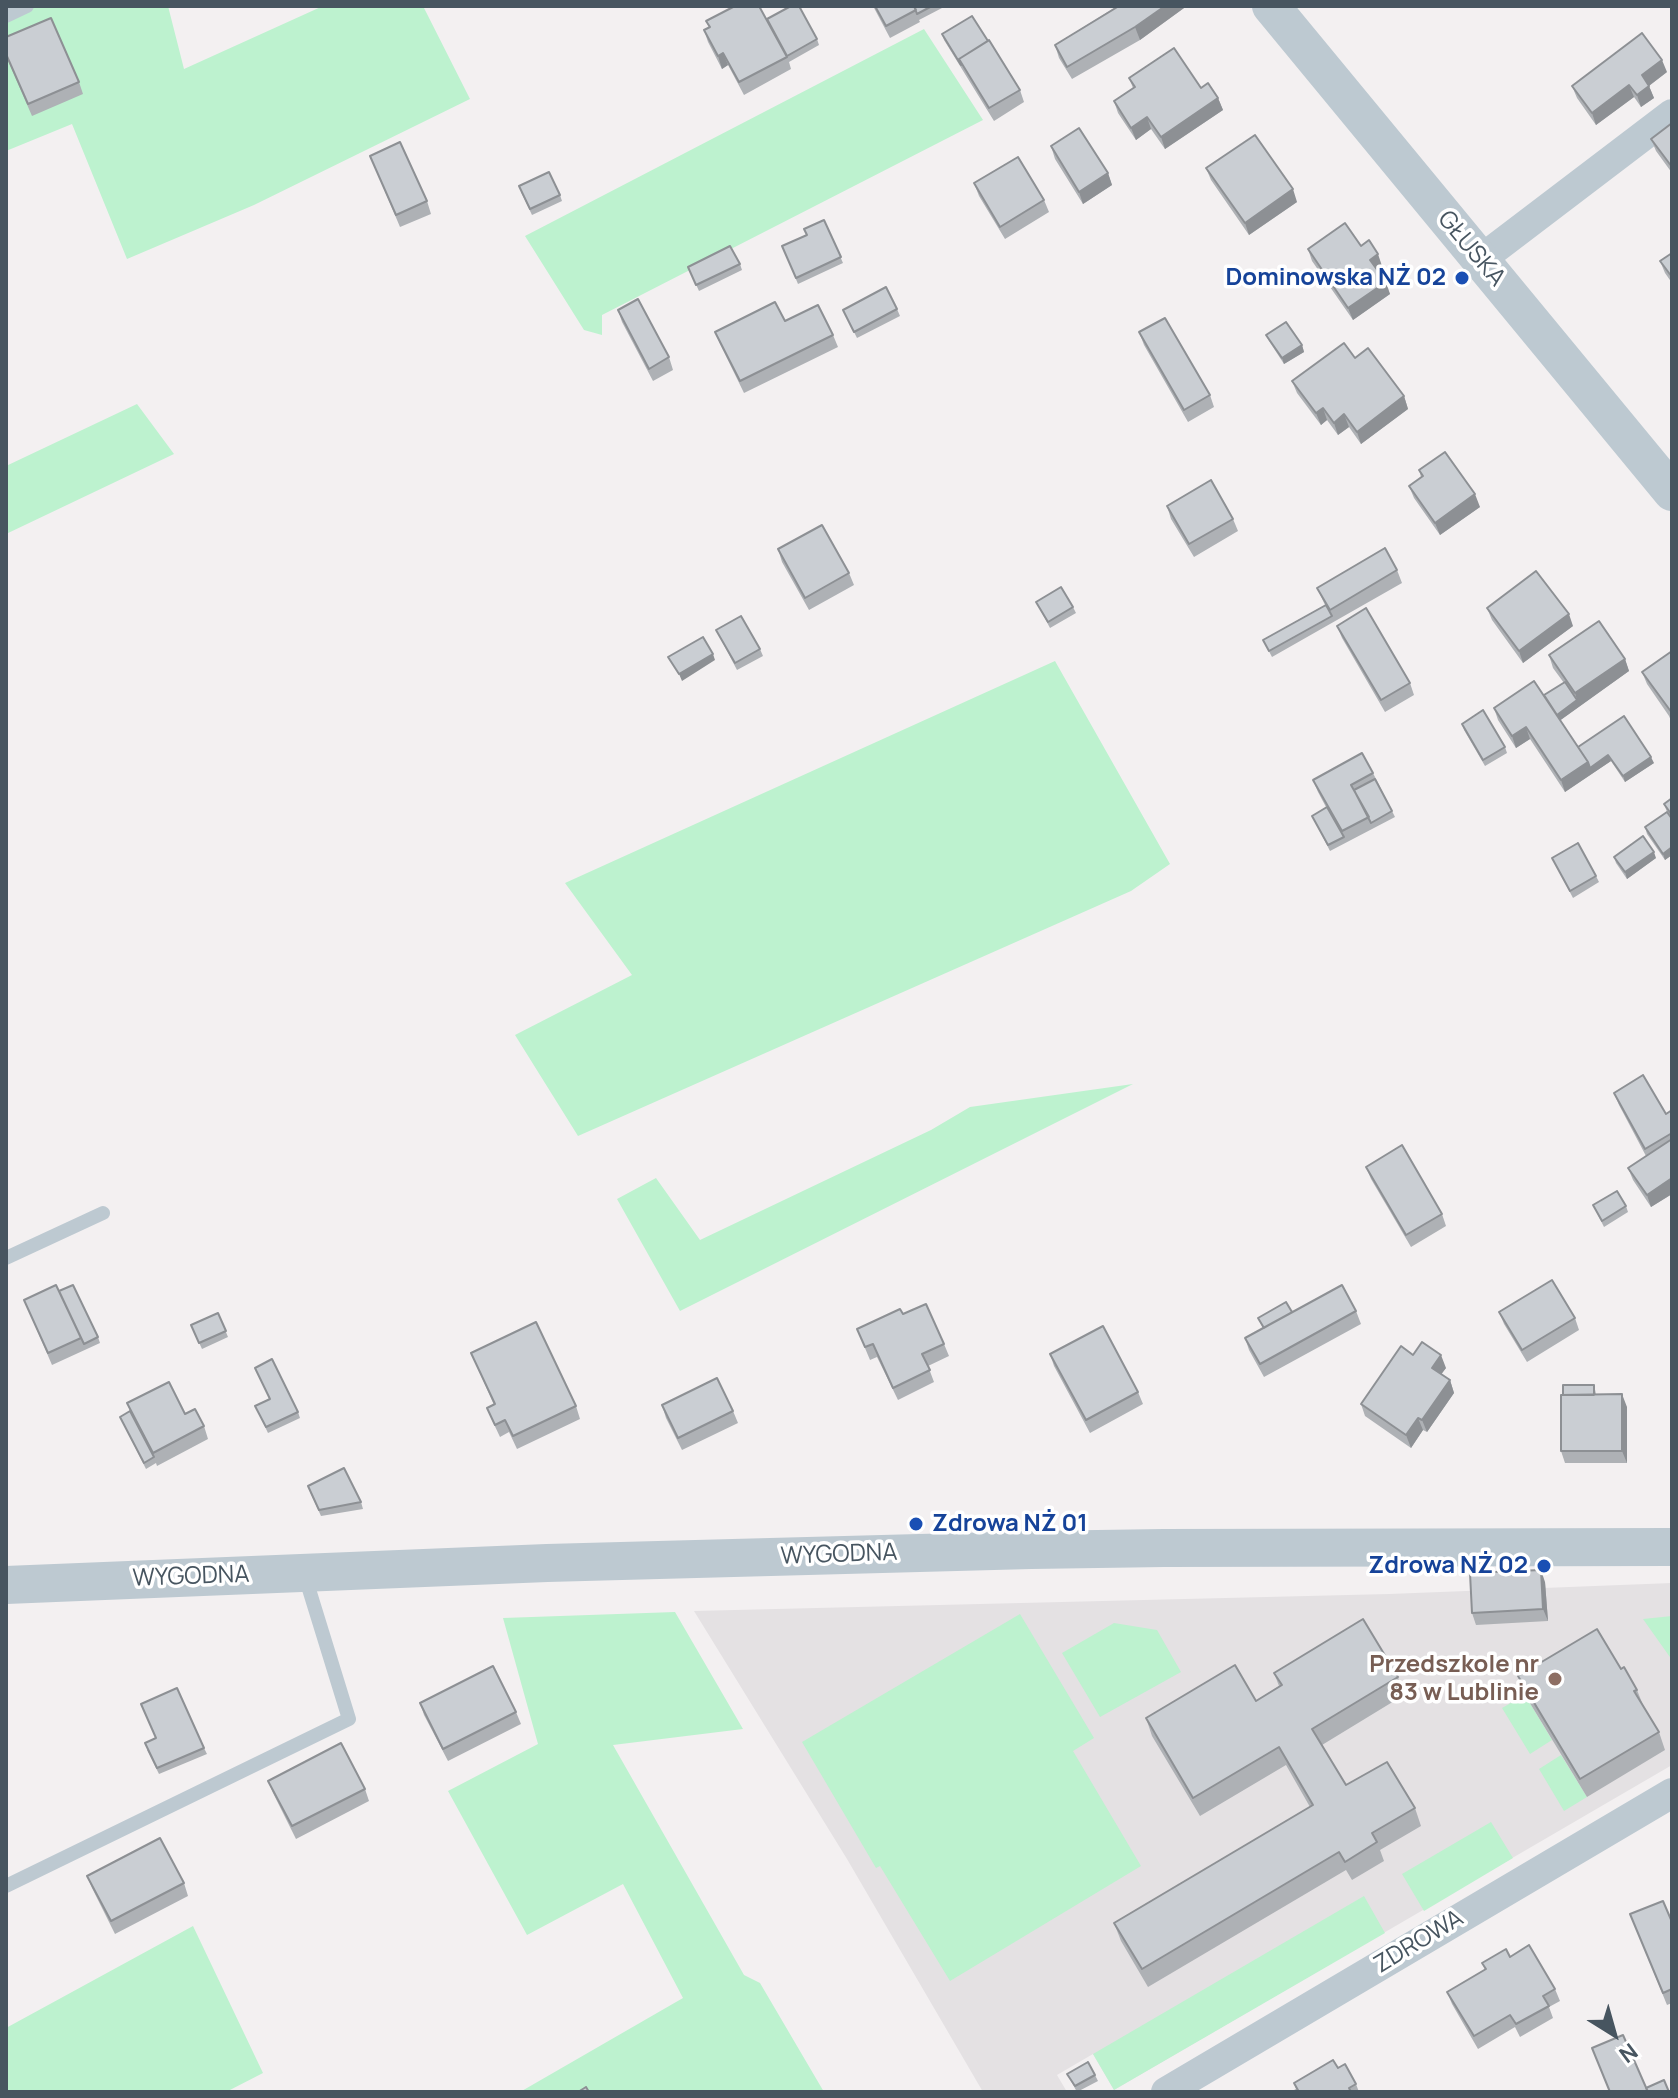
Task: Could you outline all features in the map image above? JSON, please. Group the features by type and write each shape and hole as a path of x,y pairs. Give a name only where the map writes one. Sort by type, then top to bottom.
{"street":[{"name":"GŁUSKA","path":"1271,6 1672,492"},
{"path":"1480,260 1672,114"},
{"name":"WYGODNA","path":"6,1585 547,1563 1031,1550 1672,1547"},
{"name":"ZDROWA","path":"1166,2092 1672,1793"}],"lane":[{"path":"6,16 27,6"},
{"path":"6,1258 103,1213"},
{"path":"6,1886 349,1719 304,1573"}],"shaded area":[{"path":"1672,1583 1672,1765 1114,2090 1093,2054 1057,2075 1067,2092 983,2092 847,1859 694,1611 1389,1594"}],"green space":[{"path":"6,6 168,6 184,69 323,6 423,6 470,99 254,205 127,259 72,124 6,151"},
{"path":"924,29 983,120 602,315 602,335 584,330 525,236"},
{"path":"137,404 174,454 6,534 6,466"},
{"path":"1055,661 1170,864 1131,891 578,1136 515,1035 632,975 565,883"},
{"path":"1133,1084 680,1311 617,1199 656,1178 700,1240 931,1130 970,1107"},
{"path":"675,1612 743,1729 613,1745 744,1975 760,1983 824,2092 520,2092 683,1998 623,1884 527,1935 448,1791 538,1744 503,1618"},
{"path":"1020,1614 1094,1738 1073,1751 1141,1866 950,1981 880,1866 876,1868 802,1742"},
{"path":"1672,1616 1672,1660 1643,1619"},
{"path":"1114,1623 1157,1630 1181,1672 1100,1717 1062,1653"},
{"path":"1525,1695 1552,1740 1530,1754 1502,1708"},
{"path":"1561,1755 1587,1797 1564,1811 1539,1769"},
{"path":"1491,1822 1513,1858 1424,1911 1402,1874"},
{"path":"1364,1896 1385,1933 1114,2090 1093,2054"},
{"path":"193,1926 263,2073 226,2092 6,2092 6,2028"}],"building":[{"path":"735,6 759,6 787,57 739,82 723,53 718,56 704,30 710,27 706,21"},
{"path":"791,6 799,6 817,39 787,56 767,19"},
{"path":"875,6 914,6 916,10 886,26"},
{"path":"914,6 932,6 917,14"},
{"path":"1119,6 1165,6 1067,67 1055,45"},
{"path":"972,16 988,41 959,59 961,65 942,34"},
{"path":"51,18 79,82 28,104 6,54 6,37"},
{"path":"1642,33 1662,60 1642,75 1649,86 1637,95 1629,85 1592,113 1572,86"},
{"path":"989,40 1020,90 989,108 959,59"},
{"path":"1174,48 1201,88 1208,83 1218,98 1161,137 1147,117 1131,128 1114,101 1135,87 1129,78"},
{"path":"1672,123 1672,167 1651,139"},
{"path":"1079,128 1108,173 1079,192 1051,146"},
{"path":"1255,135 1293,189 1245,223 1206,168"},
{"path":"400,142 427,201 396,215 370,156"},
{"path":"1018,157 1044,200 1000,227 974,183"},
{"path":"549,172 560,195 530,209 519,186"},
{"path":"824,220 841,257 796,278 782,246 807,235 804,229"},
{"path":"1345,223 1361,246 1369,240 1378,254 1370,260 1386,282 1348,308 1308,249"},
{"path":"730,246 740,264 696,285 688,267"},
{"path":"1672,253 1672,277 1660,261"},
{"path":"886,287 897,309 854,332 843,310"},
{"path":"638,299 669,357 649,369 618,310"},
{"path":"775,302 785,321 818,305 833,335 740,381 715,332"},
{"path":"1165,318 1210,395 1184,410 1139,332"},
{"path":"1286,322 1302,345 1282,358 1266,335"},
{"path":"1344,343 1355,358 1368,348 1404,396 1357,432 1344,414 1334,423 1323,408 1316,413 1292,381"},
{"path":"1445,452 1475,494 1435,523 1409,486 1423,476 1419,470"},
{"path":"1211,480 1233,519 1189,544 1167,506"},
{"path":"822,525 849,573 805,598 778,549"},
{"path":"1385,548 1397,570 1330,610 1317,588"},
{"path":"1536,571 1569,614 1519,651 1487,608"},
{"path":"1061,587 1073,607 1048,622 1036,602"},
{"path":"1326,605 1332,616 1269,651 1263,640"},
{"path":"1366,608 1410,683 1381,700 1337,626"},
{"path":"741,616 760,649 735,663 716,630"},
{"path":"1599,621 1625,659 1575,693 1549,655"},
{"path":"703,637 713,654 679,674 668,657"},
{"path":"1672,651 1672,713 1642,672"},
{"path":"1534,681 1588,762 1561,780 1526,727 1512,736 1494,708"},
{"path":"1565,682 1577,700 1557,715 1544,695"},
{"path":"1483,710 1505,747 1483,760 1462,724"},
{"path":"1624,716 1651,757 1623,776 1608,755 1590,768 1578,747"},
{"path":"1362,753 1373,773 1351,785 1369,817 1342,831 1313,780"},
{"path":"1375,779 1392,811 1371,823 1354,790"},
{"path":"1672,798 1672,815 1664,804"},
{"path":"1327,807 1344,837 1328,845 1312,816"},
{"path":"1667,812 1672,819 1672,847 1663,854 1645,827"},
{"path":"1643,836 1654,852 1625,872 1614,857"},
{"path":"1578,843 1596,876 1570,891 1552,858"},
{"path":"1643,1075 1666,1114 1672,1110 1672,1133 1645,1149 1614,1093"},
{"path":"1672,1139 1672,1178 1647,1195 1628,1168"},
{"path":"1402,1145 1442,1214 1406,1235 1366,1167"},
{"path":"1617,1191 1626,1206 1602,1221 1593,1205"},
{"path":"1552,1280 1575,1318 1522,1350 1499,1312"},
{"path":"56,1285 81,1338 48,1353 24,1300"},
{"path":"73,1285 98,1337 84,1344 59,1291"},
{"path":"1342,1285 1356,1311 1260,1364 1245,1338"},
{"path":"1286,1302 1292,1312 1264,1328 1258,1318"},
{"path":"926,1304 944,1344 922,1354 930,1370 893,1388 873,1344 865,1347 857,1329 900,1309 903,1314"},
{"path":"218,1313 226,1331 199,1343 191,1325"},
{"path":"536,1322 576,1406 513,1436 505,1420 495,1425 487,1408 495,1404 471,1353"},
{"path":"1103,1326 1138,1392 1086,1420 1050,1354"},
{"path":"1422,1342 1441,1355 1432,1368 1450,1380 1422,1420 1418,1418 1406,1435 1361,1404 1401,1346 1413,1355"},
{"path":"272,1359 298,1412 266,1427 255,1406 270,1399 255,1368"},
{"path":"717,1378 733,1411 678,1438 662,1405"},
{"path":"169,1382 185,1414 195,1409 204,1426 153,1453 127,1403"},
{"path":"1563,1385 1594,1385 1594,1395 1563,1395"},
{"path":"1622,1394 1622,1451 1561,1451 1561,1395"},
{"path":"130,1411 154,1457 144,1463 120,1417"},
{"path":"344,1468 361,1502 319,1510 308,1486"},
{"path":"1541,1570 1543,1609 1472,1613 1470,1573"},
{"path":"1363,1619 1398,1677 1312,1729 1346,1785 1387,1762 1415,1808 1372,1833 1377,1842 1345,1862 1339,1852 1142,1969 1114,1923 1313,1805 1279,1747 1193,1798 1146,1718 1235,1665 1256,1701 1282,1685 1274,1673"},
{"path":"1597,1629 1621,1669 1624,1667 1637,1690 1634,1691 1659,1732 1580,1779 1518,1676"},
{"path":"493,1666 516,1712 443,1749 420,1703"},
{"path":"177,1688 204,1748 157,1768 145,1743 156,1738 141,1704"},
{"path":"341,1743 365,1789 292,1826 268,1781"},
{"path":"160,1838 184,1883 111,1921 87,1876"},
{"path":"1663,1901 1672,1922 1672,1989 1663,1993 1630,1914"},
{"path":"1529,1945 1555,1989 1543,1996 1549,2006 1516,2024 1510,2015 1474,2036 1447,1992 1486,1969 1482,1963 1506,1949 1510,1957"},
{"path":"1623,2035 1648,2092 1610,2092 1592,2048"},
{"path":"1333,2060 1338,2068 1345,2064 1356,2084 1349,2088 1351,2092 1299,2092 1294,2083"},
{"path":"1088,2062 1095,2075 1075,2086 1067,2074"},
{"path":"1664,2080 1669,2092 1648,2092 1646,2088"}],"place":[{"name":"Dominowska NŻ 02","path":"1462,278"},
{"name":"Zdrowa NŻ 01","path":"916,1524"},
{"name":"Zdrowa NŻ 02","path":"1544,1566"},
{"name":"Przedszkole nr 83 w Lublinie","path":"1555,1679"}]}
